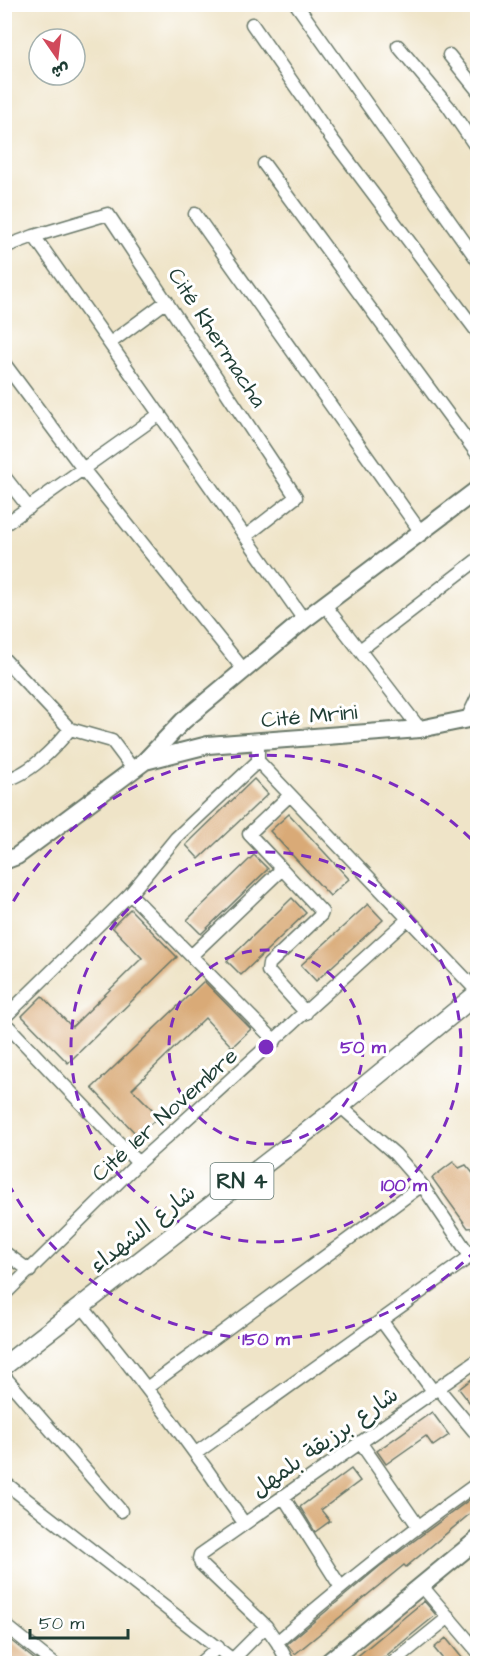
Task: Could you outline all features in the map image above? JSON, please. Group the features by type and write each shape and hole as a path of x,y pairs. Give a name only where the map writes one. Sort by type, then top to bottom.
{"main road":[{"name":"شارع الشهداء","path":"4,1366 340,1106 477,993"}],"street":[{"path":"296,4 477,261"},
{"path":"252,24 332,139 477,333"},
{"path":"398,46 448,106 474,144 477,141"},
{"path":"448,55 477,91"},
{"path":"264,164 477,455"},
{"name":"Cité Khermacha","path":"4,247 108,214 296,497 246,536"},
{"path":"195,214 420,531"},
{"path":"34,236 304,620"},
{"path":"110,343 167,301"},
{"path":"4,363 83,468 243,669"},
{"path":"4,525 160,414"},
{"path":"4,476 29,508"},
{"path":"4,861 17,856 139,765 183,721 243,669 324,604 477,489"},
{"path":"360,650 477,559"},
{"path":"324,604 420,729"},
{"path":"4,659 70,729 112,741 139,765"},
{"path":"472,718 477,696"},
{"name":"Cité Mrini","path":"139,765 208,745 420,729 472,718"},
{"path":"4,780 16,778 56,747 70,729"},
{"path":"258,742 258,761 477,993"},
{"path":"138,1163 4,1020 130,894 176,838 258,761"},
{"path":"290,795 249,834 322,912 267,968 306,1013"},
{"path":"192,955 282,869"},
{"path":"130,894 275,1041"},
{"name":"Cité 1er Novembre","path":"4,1295 138,1163 408,920"},
{"path":"196,1453 475,1251 395,1154 340,1106"},
{"path":"148,1388 422,1185"},
{"path":"4,1252 30,1270"},
{"path":"81,1305 148,1388 244,1523"},
{"path":"381,1320 435,1390 477,1436"},
{"name":"شارع برزيقة بلمهل","path":"266,1626 201,1564 200,1555 477,1360"},
{"path":"4,1377 121,1511"},
{"path":"360,1442 418,1526"},
{"path":"4,1482 235,1662 266,1626 289,1664"},
{"path":"277,1642 340,1586 477,1483"},
{"path":"283,1496 340,1586"},
{"path":"326,1664 477,1539"},
{"path":"421,1585 477,1652"},
{"path":"391,1664 450,1617"},
{"path":"4,1624 54,1664"},
{"path":"199,1664 218,1647"}],"building":[{"path":"254,779 268,794 199,859 186,845"},
{"path":"289,814 349,879 330,896 270,831"},
{"path":"254,855 268,869 201,934 187,920"},
{"path":"292,898 306,913 241,975 227,961"},
{"path":"368,904 383,920 316,981 301,965"},
{"path":"130,909 177,957 68,1063 22,1016 42,996 72,1027 142,958 112,927"},
{"path":"204,981 251,1029 232,1047 205,1018 132,1089 159,1116 138,1136 92,1088"},
{"path":"453,1162 459,1168 466,1165 477,1178 477,1227 468,1228 432,1178"},
{"path":"477,1375 477,1412 459,1389"},
{"path":"432,1412 449,1435 433,1446 426,1436 386,1464 377,1451"},
{"path":"351,1469 360,1481 321,1510 330,1521 315,1532 300,1507"},
{"path":"477,1494 477,1508 295,1654 287,1644 380,1566"},
{"path":"424,1601 436,1615 376,1664 348,1664"},
{"path":"4,1635 40,1664 4,1664"},
{"path":"446,1638 467,1664 447,1664 434,1648"}]}
